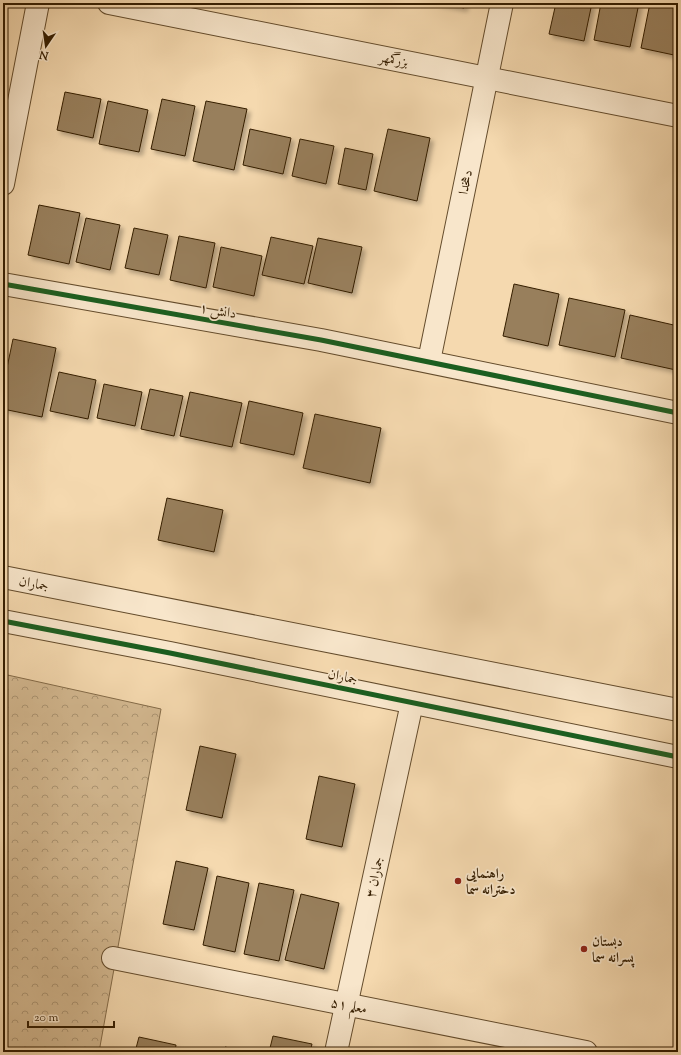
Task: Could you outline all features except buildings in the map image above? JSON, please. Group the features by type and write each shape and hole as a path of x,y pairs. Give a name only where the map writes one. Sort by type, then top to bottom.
{"street":[{"path":"3,184 38,3"},
{"name":"بزرگمهر","path":"109,3 678,116"},
{"name":"دهخدا","path":"429,361 502,3"},
{"name":"دانش ۱","path":"3,284 429,361 678,413"},
{"name":"جماران","path":"3,577 678,710"},
{"name":"جماران","path":"3,621 170,653 678,757"},
{"name":"جماران ۳","path":"336,1052 412,703"},
{"name":"معلم ۵۱","path":"113,958 586,1052"}],"green space":[{"path":"3,674 161,709 99,1052 3,1052"}],"cycle path":[{"path":"3,284 321,340 678,413"},
{"path":"3,621 170,653 678,757"}],"place":[{"name":"راهنمایی دخترانه سما","path":"458,881"},
{"name":"دبستان پسرانه سما","path":"584,949"}]}
